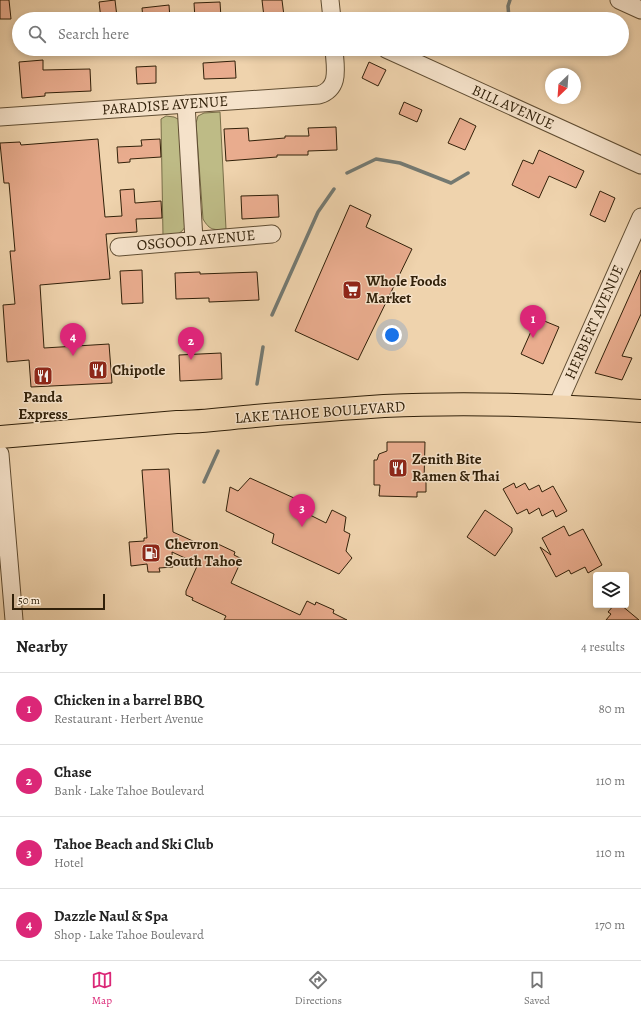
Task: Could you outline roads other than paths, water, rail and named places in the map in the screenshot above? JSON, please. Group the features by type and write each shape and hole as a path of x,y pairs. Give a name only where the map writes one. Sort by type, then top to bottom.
{"highway":[{"name":"LAKE TAHOE BOULEVARD","path":"0,437 385,406 454,404 557,406 641,411"}],"street":[{"path":"330,0 331,12"},
{"path":"619,0 641,10"},
{"name":"PARADISE AVENUE","path":"0,117 325,93 330,90 335,81 335,56"},
{"name":"BILL AVENUE","path":"401,56 641,165"},
{"path":"186,104 194,240"},
{"name":"HERBERT AVENUE","path":"557,406 641,217"},
{"name":"OSGOOD AVENUE","path":"119,247 272,234"},
{"path":"0,454 14,620"}],"waterway":[{"path":"508,12 508,6 510,0"},
{"path":"347,173 376,159 400,163 451,183 468,173"},
{"path":"272,315 318,212 334,189"},
{"path":"257,384 263,347"},
{"path":"204,482 218,451"}],"place":[{"name":"Whole Foods Market","path":"352,290"},
{"name":"Chicken in a barrel BBQ","path":"533,338"},
{"name":"Dazzle Naul & Spa","path":"73,356"},
{"name":"Chase","path":"191,360"},
{"name":"Chipotle","path":"98,370"},
{"name":"Panda Express","path":"43,376"},
{"name":"Zenith Bite Ramen & Thai","path":"398,468"},
{"name":"Tahoe Beach and Ski Club","path":"302,527"},
{"name":"Chevron South Tahoe","path":"151,553"}]}
